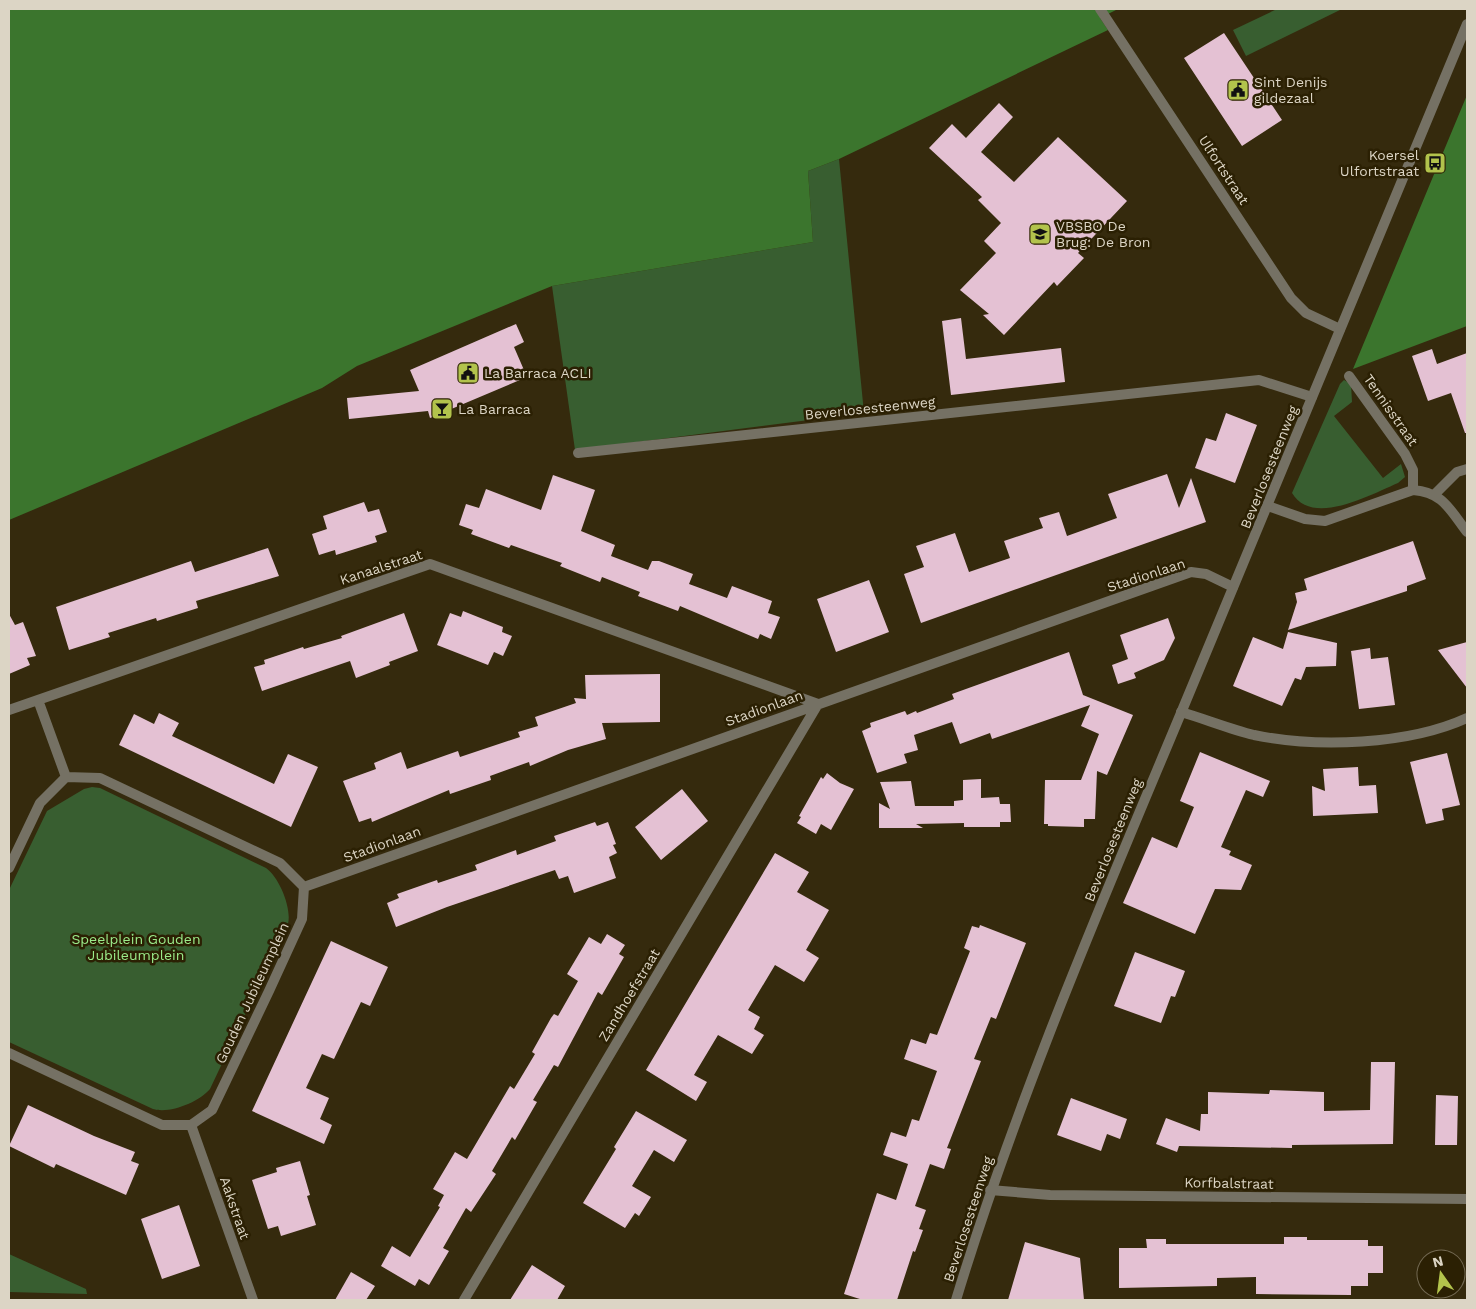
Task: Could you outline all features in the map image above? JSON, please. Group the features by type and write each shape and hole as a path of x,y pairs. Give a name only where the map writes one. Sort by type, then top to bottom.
{"street":[{"name":"Ulfortstraat","path":"1100,9 1291,298 1306,313 1340,329"},
{"name":"Beverlosesteenweg","path":"956,1300 990,1190 1029,1085 1467,24"},
{"name":"Tennisstraat","path":"1349,376 1406,454 1413,470 1413,490"},
{"name":"Beverlosesteenweg","path":"578,454 1259,380 1312,397"},
{"path":"1435,494 1458,472 1467,469"},
{"path":"1268,506 1305,519 1325,520 1413,490 1435,494 1443,500 1467,532"},
{"name":"Kanaalstraat","path":"9,710 430,564 818,704"},
{"name":"Stadionlaan","path":"304,887 1191,572 1206,574 1233,587"},
{"path":"38,700 66,777"},
{"name":"Zandhoefstraat","path":"464,1300 818,704"},
{"path":"1182,712 1254,734 1306,741 1358,741 1405,737 1467,718"},
{"path":"9,868 40,803 66,777 100,778 280,863 304,887"},
{"name":"Gouden Jubileumplein","path":"191,1124 212,1110 269,992 302,919 304,887"},
{"path":"9,1053 162,1125 191,1124"},
{"name":"Aakstraat","path":"191,1124 254,1300"},
{"name":"Korfbalstraat","path":"990,1190 1050,1195 1467,1199"}],"green space":[{"path":"9,9 1118,9 1100,18 1108,30 839,159 808,171 813,242 552,286 357,366 322,388 9,520"},
{"path":"1277,9 1342,9 1246,56 1233,30"},
{"path":"1467,95 1467,326 1353,369"},
{"path":"839,159 864,413 575,450 552,286 813,242 808,171"},
{"path":"1344,380 1351,384 1352,402 1334,416 1383,478 1401,464 1405,477 1398,483 1342,505 1327,508 1313,507 1301,503 1292,493 1340,384"},
{"name":"Speelplein Gouden Jubileumplein","path":"100,788 266,868 280,885 286,902 289,917 288,924 210,1089 199,1098 184,1106 168,1110 153,1109 9,1042 9,890 47,811 84,789"},
{"path":"9,1254 86,1289 87,1294 9,1292"}],"building":[{"name":"Sint Denijs gildezaal","path":"1224,33 1282,120 1242,146 1184,58"},
{"path":"999,103 1013,117 981,152 1014,182 1058,137 1127,201 1078,253 1084,258 1057,286 1054,282 1004,335 983,315 989,314 960,290 996,253 984,241 1001,223 978,200 982,197 929,148 952,124 966,138"},
{"path":"961,318 966,359 1061,348 1065,382 951,395 942,321"},
{"name":"La Barraca ACLI","path":"516,324 524,342 514,347 527,377 430,418 428,411 349,419 347,398 419,391 410,370"},
{"path":"1432,349 1437,364 1467,353 1467,433 1465,433 1451,393 1428,401 1412,356"},
{"path":"1226,413 1257,425 1235,483 1195,468 1206,438 1216,441"},
{"path":"1167,474 1179,508 1191,478 1206,522 921,623 904,574 924,567 916,546 955,533 969,572 1010,558 1004,541 1043,528 1039,518 1059,512 1067,536 1117,518 1108,494"},
{"path":"553,475 595,490 581,531 615,545 611,556 648,570 652,561 659,561 693,574 689,584 727,598 732,586 772,601 768,613 780,617 771,639 760,634 758,639 680,606 678,611 638,596 640,592 602,577 600,582 560,566 562,563 511,545 509,548 471,534 473,530 459,525 466,504 479,508 486,489 541,510"},
{"path":"364,502 368,512 379,509 387,532 375,536 377,542 336,555 335,550 319,555 312,534 327,529 323,516"},
{"path":"1413,541 1426,579 1407,586 1407,591 1288,630 1297,602 1295,593 1307,590 1304,579"},
{"path":"268,548 279,576 196,601 198,608 157,621 156,618 108,633 110,637 69,650 56,607 191,561 195,572"},
{"path":"869,580 889,632 836,652 817,599"},
{"path":"463,611 503,627 502,632 512,636 503,656 494,652 488,665 437,645 450,613 461,617"},
{"path":"404,613 418,651 389,662 390,665 356,678 350,661 262,691 254,667 265,664 264,660 303,647 304,649 342,638 341,636"},
{"path":"9,614 15,625 23,622 36,656 27,658 30,665 9,674"},
{"path":"1168,618 1175,638 1164,660 1134,673 1136,678 1118,684 1112,665 1128,659 1120,635"},
{"path":"1288,632 1337,643 1336,666 1306,667 1301,680 1295,678 1282,706 1233,686 1253,637 1283,649"},
{"path":"1467,642 1467,688 1438,650"},
{"path":"1370,648 1371,659 1388,657 1395,705 1359,709 1351,651"},
{"path":"1069,652 1083,695 1133,715 1107,775 1097,771 1095,819 1084,819 1084,827 1048,826 1048,824 1044,824 1045,780 1081,780 1099,734 1081,726 1090,705 992,739 990,733 960,744 952,722 914,735 918,750 904,754 907,763 877,773 862,731 871,727 870,723 905,711 907,715 916,711 917,713 954,699 952,694"},
{"path":"660,674 660,722 602,723 606,739 568,750 530,766 529,762 490,776 491,780 450,794 449,790 372,822 371,818 359,822 343,781 376,769 374,763 401,752 407,769 458,751 460,757 520,737 518,732 538,726 535,717 576,703 574,698 586,699 585,675"},
{"path":"159,713 179,723 172,736 274,784 288,754 318,767 291,827 119,745 134,714 154,724"},
{"path":"1200,752 1270,781 1263,797 1246,790 1221,847 1231,851 1229,855 1252,865 1241,890 1215,889 1195,934 1123,903 1152,837 1177,848 1194,807 1180,801"},
{"path":"1447,753 1460,805 1442,809 1444,820 1426,824 1410,762"},
{"path":"1358,767 1359,786 1376,785 1378,813 1313,816 1312,786 1325,791 1323,769"},
{"path":"827,773 840,783 854,789 831,830 821,824 816,834 797,823 821,777 823,779"},
{"path":"981,779 981,798 999,797 1000,804 1010,804 1011,822 1000,822 1000,827 964,827 964,823 916,824 923,828 879,828 879,803 890,809 880,782 911,781 915,806 954,806 954,801 963,800 963,780"},
{"path":"682,789 708,821 661,860 635,827"},
{"path":"595,822 597,826 608,822 616,844 613,845 617,853 609,857 616,878 574,893 568,876 559,879 555,870 447,907 396,927 387,903 399,898 397,894 437,880 438,883 477,870 475,865 516,850 517,855 556,841 554,836"},
{"path":"775,853 809,872 797,892 829,910 806,950 819,958 804,982 775,965 748,1010 760,1017 754,1029 764,1035 752,1054 718,1035 694,1075 707,1082 696,1101 646,1070"},
{"path":"980,925 1026,943 996,1019 991,1017 974,1059 981,1061 947,1148 951,1149 944,1169 930,1164 915,1206 926,1210 919,1229 923,1230 915,1252 913,1251 897,1300 863,1300 844,1294 877,1193 896,1200 908,1164 883,1155 891,1132 906,1137 912,1119 919,1121 937,1071 904,1059 911,1039 926,1044 930,1033 937,1035 970,951 964,948 972,926 979,928"},
{"path":"607,934 625,945 619,954 624,957 602,995 598,992 558,1067 554,1065 533,1100 537,1102 515,1140 512,1137 492,1171 496,1174 471,1212 466,1208 443,1248 449,1251 429,1285 419,1279 415,1286 381,1266 392,1246 410,1257 440,1207 438,1206 444,1195 433,1189 455,1152 467,1159 510,1086 514,1089 535,1054 532,1052 551,1018 554,1014 558,1016 578,981 567,974 589,937 601,944"},
{"path":"331,941 388,967 370,1006 361,1002 334,1059 322,1054 306,1088 329,1098 320,1119 332,1125 324,1144 252,1111"},
{"path":"1135,952 1185,971 1175,997 1171,996 1161,1023 1114,1006"},
{"path":"1371,1062 1395,1062 1393,1144 1292,1145 1292,1148 1179,1146 1177,1152 1156,1144 1166,1118 1200,1131 1201,1114 1208,1114 1208,1092 1269,1094 1270,1090 1324,1092 1324,1111 1370,1110"},
{"path":"1436,1095 1458,1096 1457,1145 1435,1145"},
{"path":"1071,1098 1127,1119 1120,1139 1107,1134 1101,1151 1057,1135"},
{"path":"28,1105 94,1136 135,1152 131,1161 139,1164 126,1195 56,1164 54,1168 9,1146"},
{"path":"636,1111 687,1140 674,1162 654,1150 632,1186 651,1197 639,1216 635,1213 625,1228 583,1203 616,1149 614,1147"},
{"path":"300,1161 310,1195 307,1196 316,1225 281,1236 278,1226 268,1229 252,1180 277,1172 276,1168"},
{"path":"179,1205 200,1266 162,1279 141,1219"},
{"path":"1284,1237 1307,1237 1307,1240 1368,1240 1368,1246 1383,1246 1383,1273 1368,1273 1368,1286 1351,1286 1351,1295 1256,1294 1256,1277 1217,1278 1217,1286 1119,1288 1119,1248 1147,1248 1146,1239 1166,1239 1166,1244 1284,1244"},
{"path":"1025,1242 1080,1258 1084,1300 1008,1300"},
{"path":"532,1265 565,1286 557,1300 510,1300"},
{"path":"351,1272 375,1286 366,1300 335,1300"}],"place":[{"name":"Sint Denijs gildezaal","path":"1238,90"},
{"name":"Koersel Ulfortstraat","path":"1435,163"},
{"name":"VBSBO De Brug: De Bron","path":"1040,234"},
{"name":"La Barraca ACLI","path":"468,373"},
{"name":"La Barraca","path":"442,409"}]}
